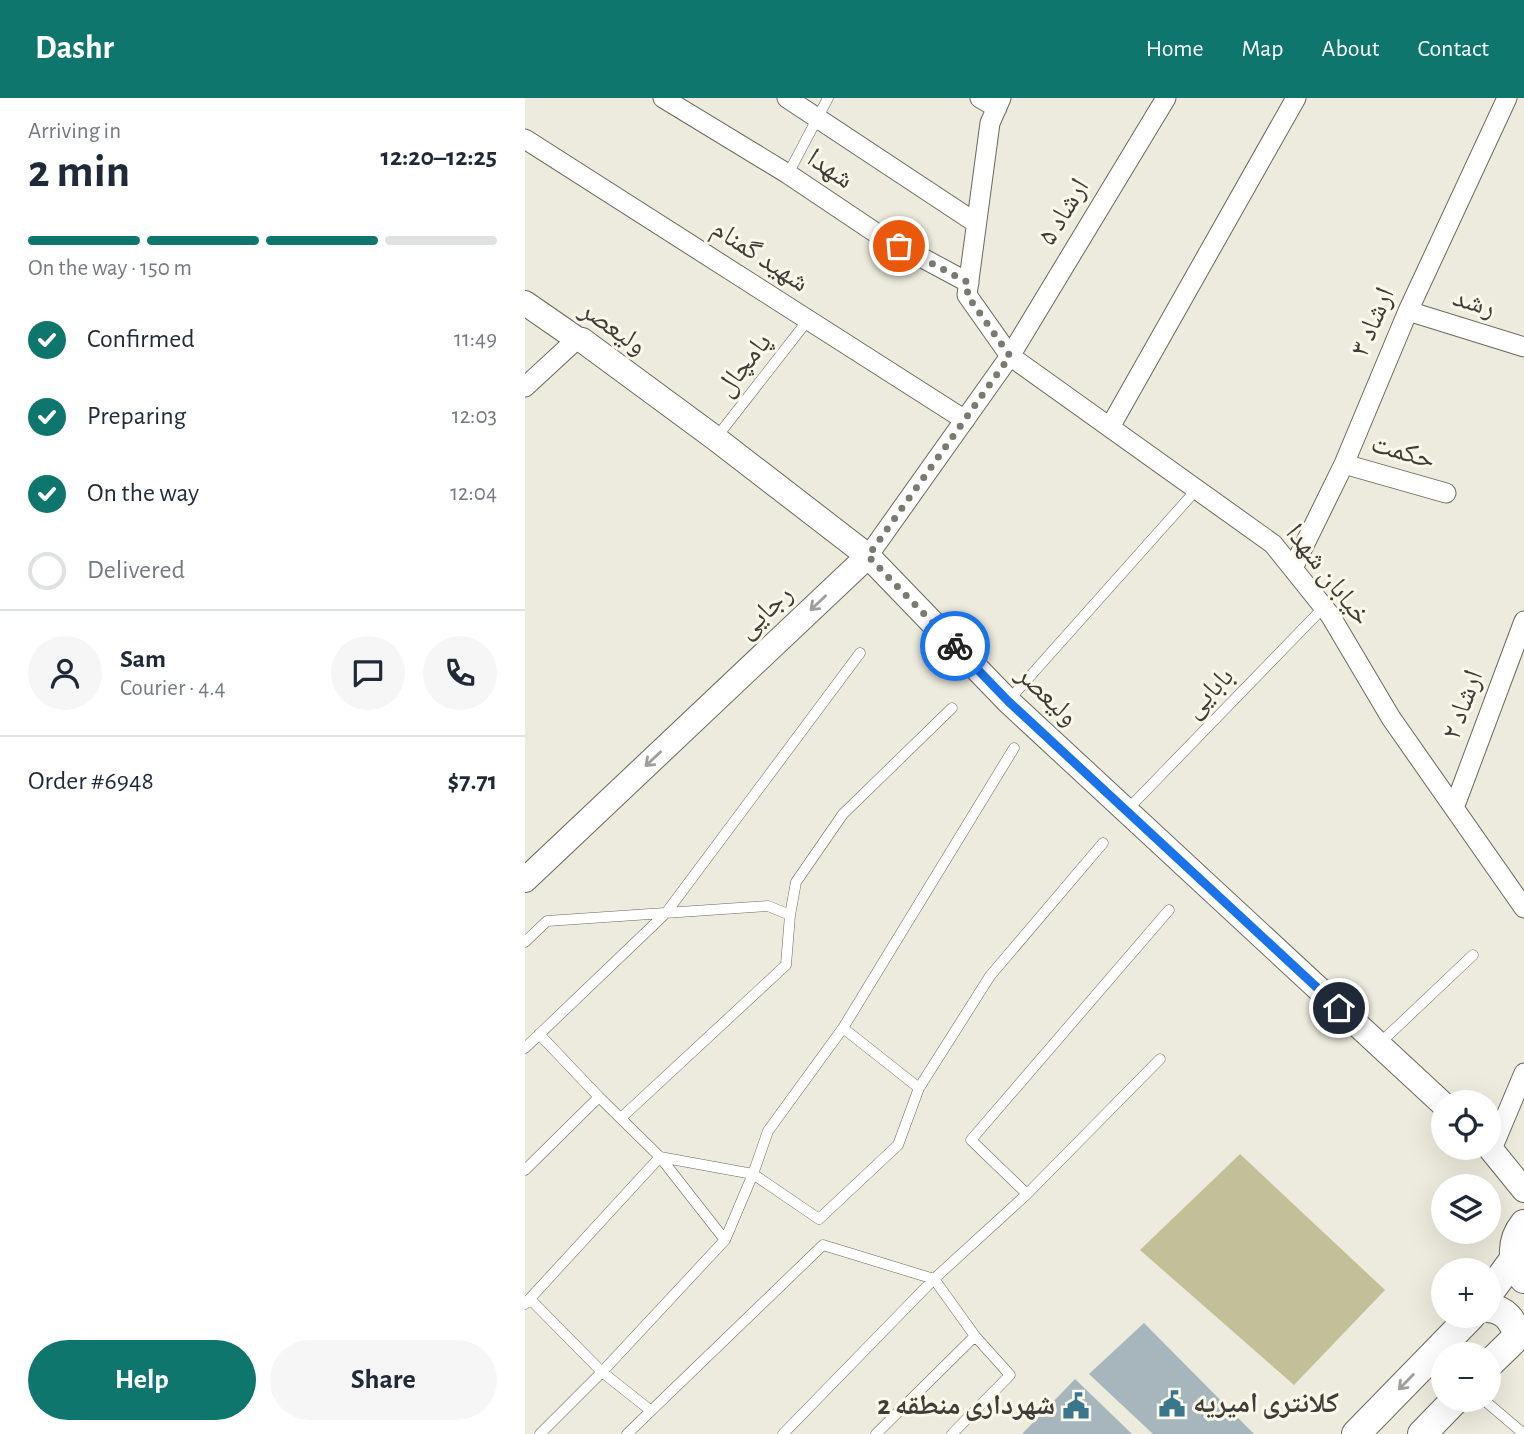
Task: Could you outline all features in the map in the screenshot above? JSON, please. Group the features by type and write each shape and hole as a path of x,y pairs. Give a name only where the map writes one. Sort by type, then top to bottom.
{"main road":[{"path":"1501,1283 1519,1269 1514,1245 1524,1224"},
{"path":"1501,1311 1512,1319 1521,1333 1501,1352"},
{"path":"1356,1434 1459,1328"},
{"path":"1422,1434 1443,1412"}],"street":[{"name":"شهدا","path":"663,98 788,174 876,233 969,283"},
{"path":"787,98 977,223"},
{"name":"ارشاد ۵","path":"1010,356 1166,98"},
{"path":"1110,427 1296,98"},
{"name":"ارشاد ۳","path":"1293,568 1344,464 1408,311 1507,98"},
{"path":"969,283 993,101"},
{"name":"شهید گمنام","path":"525,139 965,420"},
{"name":"خیابان شهدا","path":"969,283 967,295 1010,356 1273,544 1324,607 1391,718 1524,908"},
{"name":"ولیعصر","path":"525,303 582,340 715,438 868,556 1008,701 1431,1093"},
{"name":"رشد","path":"1408,311 1524,347"},
{"path":"525,387 577,339"},
{"name":"رجایی","path":"525,880 868,556 1010,356"},
{"name":"حکمت","path":"1344,464 1446,493"},
{"name":"ارشاد ۲","path":"1454,808 1524,621"},
{"path":"1501,1124 1524,1073"},
{"path":"1500,1160 1524,1190"}],"lane":[{"path":"788,174 828,98"},
{"name":"پامچال","path":"715,438 808,320"},
{"path":"1008,701 1197,489"},
{"name":"بابایی","path":"1126,810 1324,607"},
{"path":"525,1048 666,913 860,653"},
{"path":"621,1118 786,965 796,882 843,814 952,708"},
{"path":"540,1434 725,1240 768,1131 843,1028 1014,748"},
{"path":"660,1157 753,1174 819,1219 898,1145 919,1088 990,976 1103,844"},
{"path":"525,942 547,921 768,906 790,915"},
{"path":"1027,1194 971,1140 1169,910"},
{"path":"1378,1044 1473,955"},
{"path":"843,1028 919,1088"},
{"path":"539,1034 660,1157 725,1240"},
{"path":"783,1434 934,1279 1027,1194 1160,1059"},
{"path":"525,1170 599,1097"},
{"path":"650,1410 602,1372 527,1302 660,1157"},
{"path":"627,1434 823,1245 934,1279 975,1336 1010,1375 951,1434"},
{"path":"876,1434 975,1336"},
{"path":"1498,1412 1524,1434"}],"shaded area":[{"path":"1240,1154 1385,1290 1294,1385 1140,1250"}],"building":[{"name":"کلانتری امیریه","path":"1144,1323 1254,1434 1153,1434 1089,1374"},
{"name":"شهرداری منطقه 2","path":"1075,1379 1132,1434 1022,1434"}],"way so far":[{"path":"899,246 969,283 967,295 1010,356 868,556 955,646"}],"place":[{"name":"کلانتری امیریه","path":"1172,1404"},
{"name":"شهرداری منطقه 2","path":"1076,1406"}],"route":[{"path":"955,646 1008,701 1339,1008"}]}
